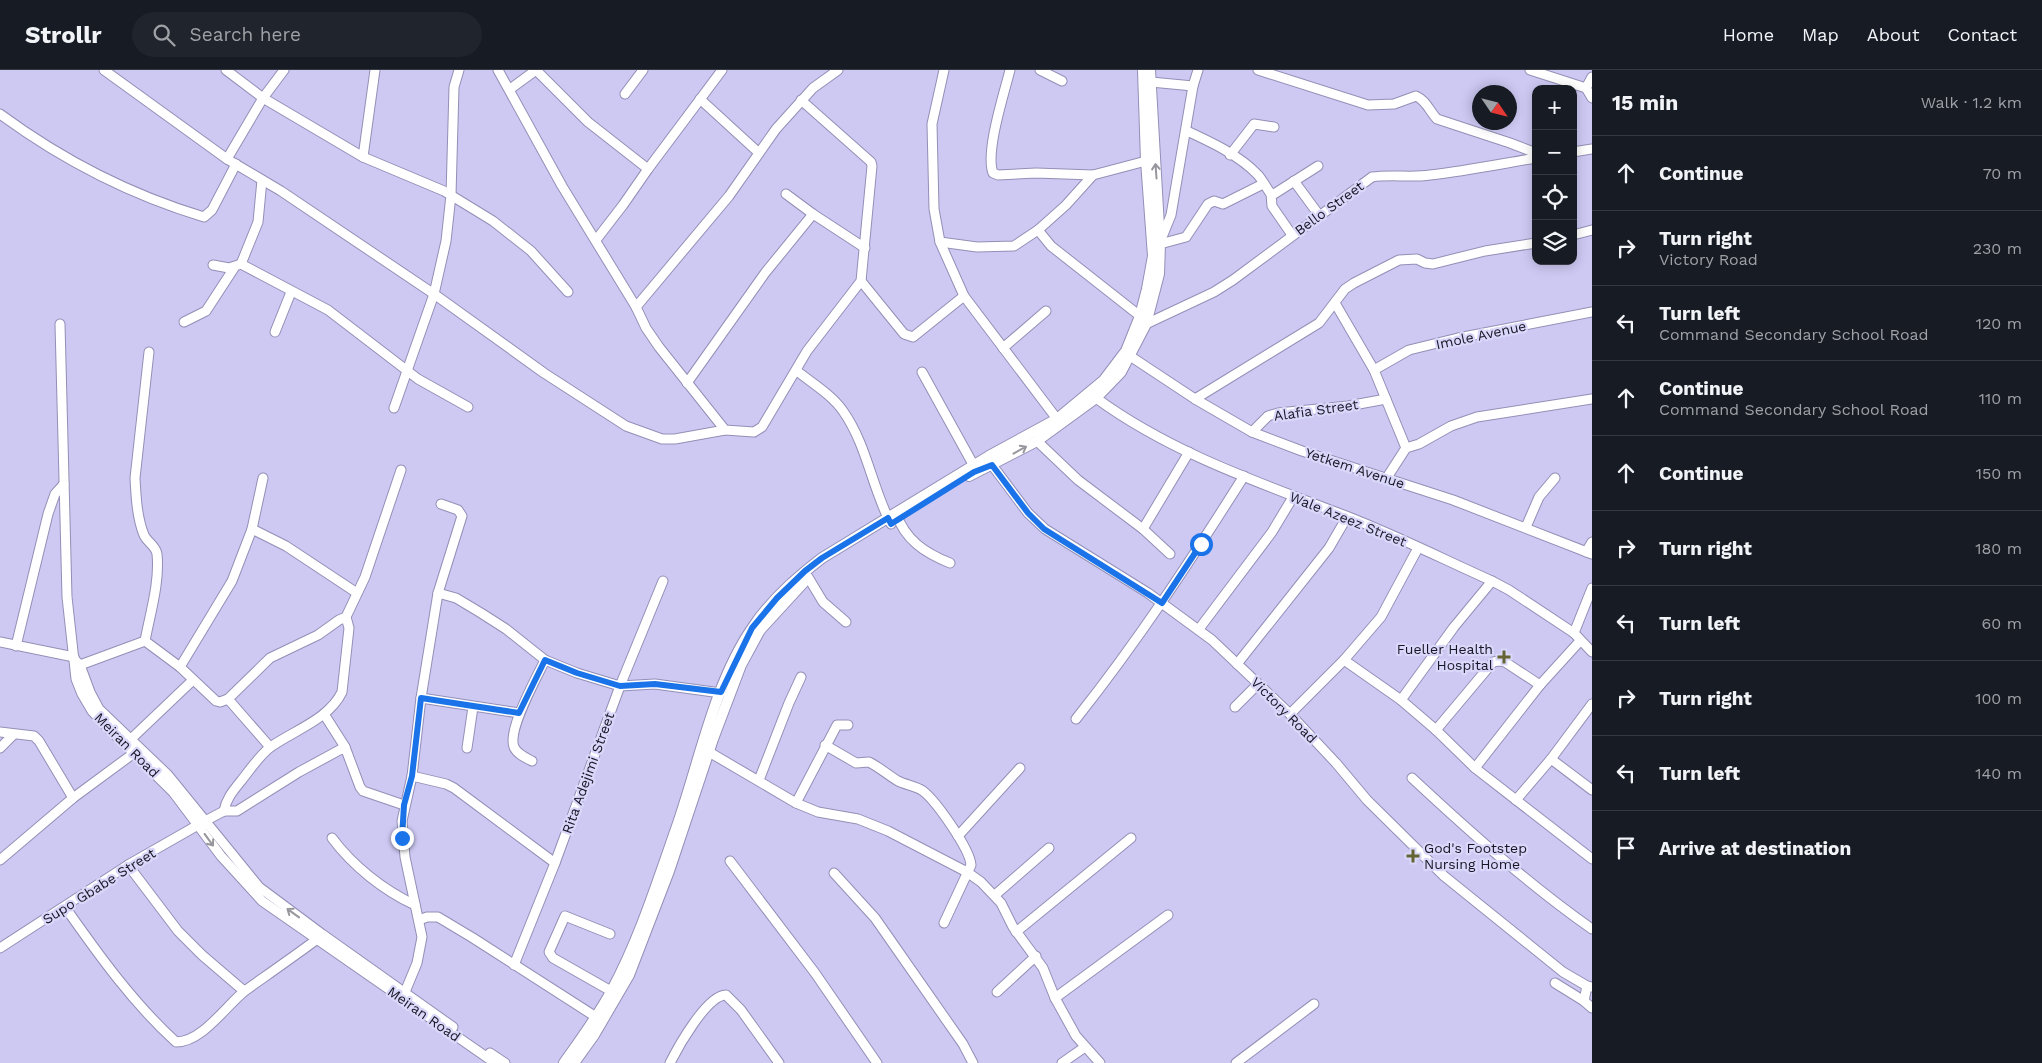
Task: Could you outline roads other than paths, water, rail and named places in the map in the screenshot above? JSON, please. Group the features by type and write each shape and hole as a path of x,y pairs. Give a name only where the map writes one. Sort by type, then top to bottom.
{"main road":[{"path":"574,1063 594,1035 629,975 669,871 709,752 709,738 721,692 752,628 768,608 824,560 974,472 992,465 1037,440 1096,398 1115,378 1130,356 1159,274 1160,243 1154,219 1146,162 1143,70"},
{"path":"893,519 974,466 1056,419 1104,380 1126,351 1143,320 1153,256 1154,219 1150,70"},
{"path":"564,1063 596,1017 611,991 638,932 709,738 741,665 760,630 810,573"}],"street":[{"path":"104,70 227,159 262,180 434,294 551,378 626,426 638,432 662,439 675,439 725,430 754,432 758,430 808,351 861,281 871,162 801,100"},
{"path":"226,70 263,98 363,157 451,195 493,222 531,251 568,292"},
{"path":"227,159 263,98 284,70"},
{"path":"363,157 375,70"},
{"path":"394,408 434,294 446,242 451,195 454,87 459,70"},
{"path":"498,70 562,186 636,307 646,328 725,430"},
{"path":"510,89 536,70 588,122 648,169"},
{"path":"626,94 643,70"},
{"path":"596,240 624,206 648,169 722,70"},
{"path":"636,307 729,196 776,129 813,88 838,70"},
{"path":"944,70 932,124 934,209 940,242 964,296 1056,419"},
{"path":"1010,70 992,148 993,173 998,175 1036,173 1094,175 1146,162"},
{"path":"1040,70 1062,81"},
{"path":"1160,243 1171,215 1187,131 1193,86 1198,70"},
{"path":"1258,70 1368,105 1394,104 1416,96 1424,100 1430,112 1437,119 1532,152"},
{"path":"1530,70 1586,88 1592,98"},
{"path":"1586,88 1592,77"},
{"path":"1151,82 1193,86"},
{"path":"700,99 759,154"},
{"path":"0,114 29,136 59,154 126,188 181,210 204,216 212,210 236,164"},
{"path":"1230,154 1254,124 1274,127"},
{"path":"1187,131 1230,154 1260,176 1263,184 1271,194 1272,206 1292,235"},
{"path":"1577,151 1592,149"},
{"name":"Bello Street","path":"1143,320 1214,292 1372,177 1385,175 1429,176 1532,159"},
{"path":"1271,194 1274,194 1318,166"},
{"path":"940,242 977,247 1006,248 1014,246 1038,230 1066,205 1094,175"},
{"path":"184,322 206,311 237,266 258,222 262,180"},
{"path":"1294,181 1318,215"},
{"path":"1160,243 1186,237 1208,204 1214,201 1223,204 1263,184"},
{"path":"1154,219 1175,193"},
{"path":"786,194 865,248"},
{"path":"687,383 765,273 813,214"},
{"path":"1038,230 1051,246 1143,320"},
{"path":"1577,234 1592,230"},
{"path":"1195,399 1319,323 1345,289 1399,260 1417,259 1433,264 1485,251 1532,244"},
{"path":"213,265 237,266 328,310 418,379 468,407"},
{"path":"861,281 904,334 913,337 964,296"},
{"path":"275,332 292,292"},
{"path":"1335,303 1374,370 1406,448"},
{"path":"1003,348 1046,311"},
{"name":"Imole Avenue","path":"1374,370 1409,350 1592,312"},
{"path":"60,324 67,598 76,660"},
{"path":"145,641 155,581 157,555 143,534 136,499 135,478 149,352"},
{"name":"Yetkem Avenue","path":"1130,356 1195,399 1252,432 1302,451 1453,500 1589,553"},
{"path":"797,371 842,410 862,447 878,495 893,519 907,536 929,554 950,563"},
{"path":"922,372 974,466"},
{"name":"Wale Azeez Street","path":"1096,398 1125,419 1190,452 1293,497 1347,516 1492,581 1509,590 1577,637 1592,652"},
{"name":"Alafia Street","path":"1252,432 1268,416 1278,413 1348,406 1386,399"},
{"path":"1386,479 1406,448 1419,444 1451,426 1477,417 1592,399"},
{"path":"1037,440 1078,480 1143,529 1170,554"},
{"path":"1143,529 1190,452"},
{"name":"Victory Road","path":"992,465 1028,513 1044,529 1162,603 1199,629 1290,714 1336,763 1367,800 1419,853 1482,908 1563,972 1589,986"},
{"path":"224,811 231,794 270,747 324,714 337,701 342,692 349,628 346,617 365,577 402,470"},
{"path":"1076,719 1116,668 1162,603 1244,476"},
{"path":"180,666 232,581 252,529 263,478"},
{"path":"1526,528 1539,497 1555,478"},
{"path":"16,646 48,514 55,494 64,484"},
{"path":"1199,629 1272,532 1293,497"},
{"path":"405,992 420,953 422,937 402,838 404,805 412,776 421,698 438,593 462,516 458,510 441,504"},
{"path":"1238,664 1329,548 1347,516"},
{"path":"252,529 286,546 357,593"},
{"path":"1589,553 1592,542"},
{"path":"1290,714 1344,660 1381,617 1418,548"},
{"path":"810,573 823,602 846,622"},
{"name":"Rita Adejimi Street","path":"514,965 555,863 620,686 663,581"},
{"path":"1401,700 1454,627 1492,581"},
{"path":"1475,768 1577,637 1592,588"},
{"path":"438,593 456,598 481,613 506,629 545,660 577,673 620,686 655,684 721,692"},
{"path":"145,641 180,666 216,701 220,702 228,699 270,658 318,635 346,617"},
{"path":"0,642 76,660 145,641"},
{"name":"Meiran Road","path":"76,660 90,692 100,708 168,775 202,823 227,864 262,901 494,1063"},
{"name":"Meiran Road","path":"76,660 76,679 92,711 173,792 259,887 504,1063"},
{"path":"532,761 519,754 514,748 512,740 519,713 545,660"},
{"path":"1344,660 1401,700 1436,730 1475,768 1592,859"},
{"path":"1436,730 1493,662 1505,662 1540,685"},
{"path":"759,780 801,677"},
{"path":"131,739 193,680"},
{"path":"1235,707 1258,684"},
{"path":"421,698 519,713"},
{"path":"228,699 270,747"},
{"path":"1516,800 1551,759 1592,704"},
{"path":"467,748 473,707"},
{"path":"324,714 345,747 360,787 363,790 404,805"},
{"path":"796,803 837,725 848,725"},
{"path":"0,732 34,736 39,741 72,798"},
{"path":"0,748 13,735"},
{"path":"825,745 856,763 869,762 898,781 921,790 937,806 958,836 971,865 944,923"},
{"name":"Supo Gbabe Street","path":"0,948 128,865 224,811 237,811 298,772 345,747"},
{"path":"709,752 796,803 818,812 858,819 888,831 967,872 995,895 1016,932 1036,956 1047,974 1068,1024 1100,1063"},
{"path":"0,860 72,798 134,753"},
{"path":"1551,759 1592,790"},
{"path":"958,836 1020,768"},
{"path":"412,776 446,784 454,788 555,863"},
{"path":"1412,778 1449,813 1546,895 1592,929"},
{"path":"332,838 346,857 360,869 399,898 415,905"},
{"path":"1016,932 1130,838"},
{"path":"995,895 1050,848"},
{"path":"730,861 815,973 877,1063"},
{"path":"128,865 178,932 244,991"},
{"path":"834,873 875,918 963,1044 974,1063"},
{"path":"65,907 103,961 176,1042 196,1035 214,1022 244,991 285,964 316,940"},
{"path":"1056,998 1168,915"},
{"path":"610,934 566,916 549,952 553,958 611,991"},
{"path":"419,920 427,917 438,917 596,1017"},
{"path":"997,992 1036,956"},
{"path":"1555,983 1592,1008"},
{"path":"1584,1001 1589,986"},
{"path":"670,1063 677,1048 697,1018 718,997 726,995 742,1010 780,1063"},
{"path":"1236,1063 1314,1004"},
{"path":"1062,1063 1085,1047"}],"place":[{"name":"Fueller Health Hospital","path":"1504,657"},
{"name":"God's Footstep Nursing Home","path":"1413,856"}]}
